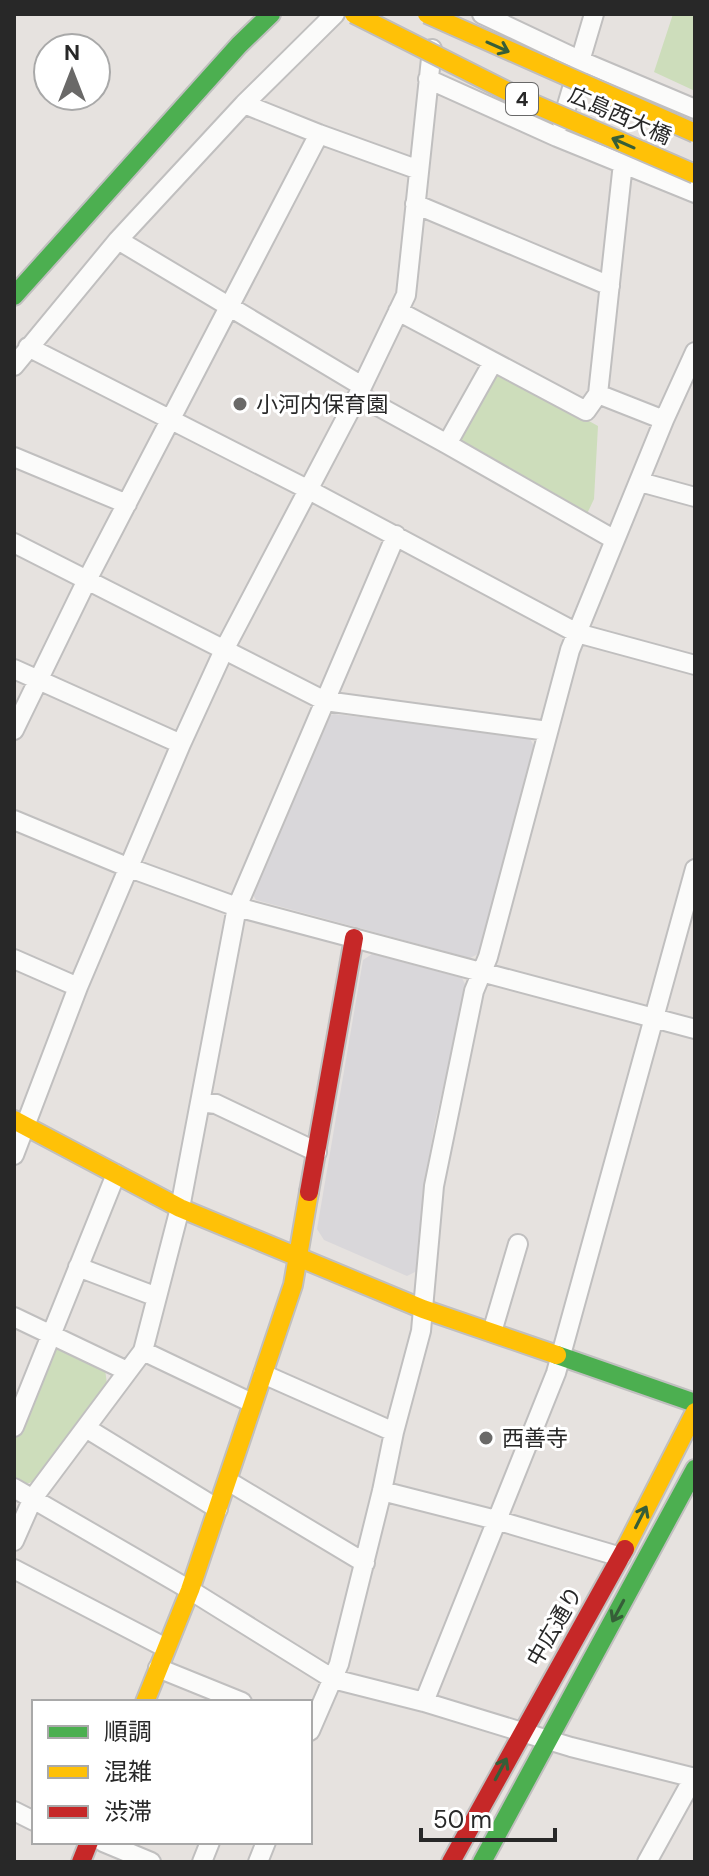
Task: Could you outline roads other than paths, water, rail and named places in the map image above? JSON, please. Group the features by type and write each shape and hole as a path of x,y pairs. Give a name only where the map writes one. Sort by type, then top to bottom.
{"main road":[{"path":"14,296 229,56 271,14"},
{"name":"広島西大橋","path":"354,14 527,101 695,174"},
{"name":"広島西大橋","path":"427,14 695,133"},
{"path":"146,1700 190,1590 293,1285 354,938"},
{"path":"20,1123 180,1208 423,1309 695,1403"},
{"name":"中広通り","path":"451,1862 621,1557 695,1412"},
{"path":"482,1862 695,1469"}],"street":[{"path":"14,366 118,240 244,104 335,14"},
{"path":"14,1155 20,1123 181,744 224,650 309,490 406,295 436,14"},
{"path":"482,14 581,61 695,109"},
{"path":"557,137 594,14"},
{"path":"428,79 557,137 695,193"},
{"path":"244,104 419,170"},
{"path":"14,730 87,580 319,134"},
{"path":"398,311 586,411 598,394 623,163"},
{"path":"415,204 610,286"},
{"path":"118,240 447,444 615,540"},
{"path":"28,347 396,535 577,633 695,665"},
{"path":"312,1726 339,1664 421,1331 434,1186 474,991 488,957 577,633 695,352"},
{"path":"447,444 493,362"},
{"path":"598,394 664,420"},
{"path":"14,457 127,504"},
{"path":"640,482 695,497"},
{"path":"14,1541 33,1498 143,1351 180,1208 237,907 396,535"},
{"path":"14,543 325,701 548,731"},
{"path":"14,669 181,744"},
{"path":"14,820 127,867 237,907 695,1029"},
{"path":"424,1702 560,1356 695,869"},
{"path":"14,959 78,987"},
{"path":"200,1102 216,1104 317,1152"},
{"path":"14,1427 116,1174"},
{"path":"492,1332 518,1244"},
{"path":"78,1267 157,1297"},
{"path":"14,1317 127,1371"},
{"path":"143,1351 252,1403"},
{"path":"263,1374 394,1432"},
{"path":"86,1428 218,1509"},
{"path":"228,1481 365,1563"},
{"path":"14,1488 190,1590 333,1679 694,1778 647,1862"},
{"path":"382,1491 621,1557"},
{"path":"14,1569 166,1648"},
{"path":"158,1668 237,1700"},
{"path":"14,1811 32,1820"},
{"path":"87,1847 151,1862"}],"place":[{"name":"小河内保育園","path":"240,404"},
{"name":"西善寺","path":"486,1438"}]}
